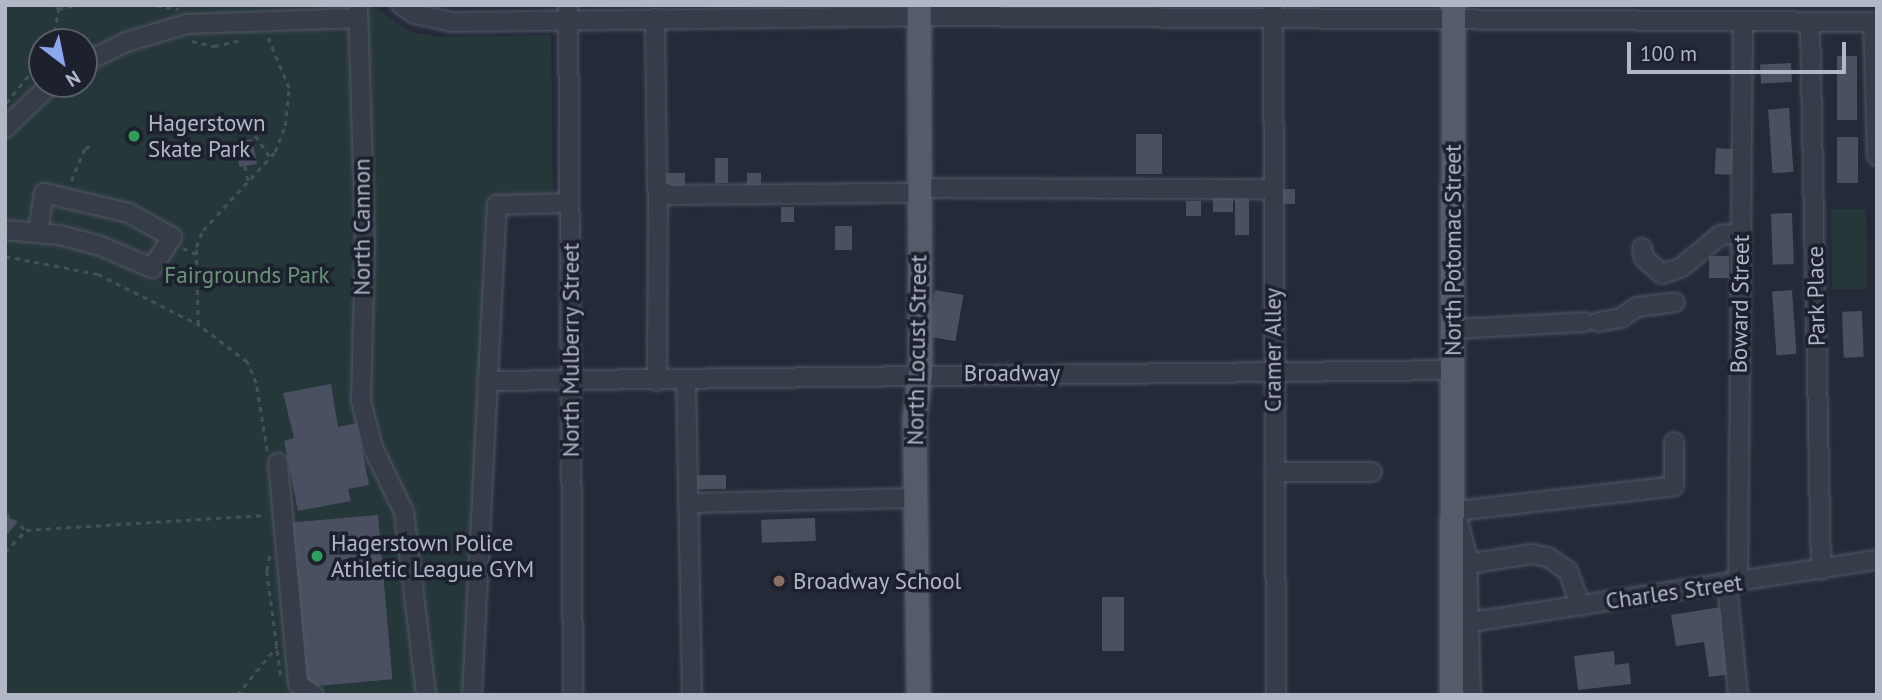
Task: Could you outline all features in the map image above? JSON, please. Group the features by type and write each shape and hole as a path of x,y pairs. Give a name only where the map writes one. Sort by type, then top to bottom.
{"main road":[{"name":"North Locust Street","path":"918,695 914,418 920,374 919,11"},
{"name":"North Potomac Street","path":"1451,695 1448,561 1454,503 1453,11"}],"street":[{"path":"401,5 415,14 453,22 475,12 568,12 655,18 919,11 1453,11 1631,24 1743,25 1810,22 1841,13 1875,22 1877,156"},
{"path":"1631,5 1631,24"},
{"path":"98,56 126,42 187,24 358,12"},
{"name":"North Cannon","path":"358,12 365,247 361,401 373,448 404,512 426,695"},
{"name":"North Mulberry Street","path":"568,12 573,695"},
{"name":"Cramer Alley","path":"1273,13 1276,695"},
{"path":"655,18 657,381"},
{"name":"Park Place","path":"1810,22 1821,570"},
{"name":"Boward Street","path":"1738,695 1732,583 1743,25"},
{"path":"5,128 36,98"},
{"path":"658,190 671,195 1274,189"},
{"path":"5,230 38,232 98,245 152,268 172,237 129,213 44,193 38,232"},
{"path":"472,695 496,205 569,203"},
{"path":"1642,248 1644,258 1662,274 1682,267 1720,235 1741,233"},
{"path":"1453,329 1592,322 1621,318 1637,307 1675,302"},
{"name":"Broadway","path":"487,381 571,383 920,374 1453,370"},
{"path":"686,381 692,695"},
{"path":"1454,503 1674,486 1674,442"},
{"path":"273,461 298,684 314,695"},
{"path":"1274,472 1372,471"},
{"path":"688,503 915,498"},
{"name":"North Potomac Street","path":"1454,503 1467,564 1471,622 1471,695"},
{"path":"1467,564 1532,555 1548,557 1568,571 1581,606"},
{"name":"Charles Street","path":"1471,622 1877,560"}],"path":[{"path":"55,28 57,7 78,5"},
{"path":"156,5 178,9 194,43 203,46 248,38"},
{"path":"198,325 196,247 204,230 249,185 271,158 285,126 289,88 274,43 260,35"},
{"path":"5,104 28,76"},
{"path":"244,120 271,158"},
{"path":"67,197 85,148 91,146"},
{"path":"245,166 249,185"},
{"path":"5,256 98,274 198,325 247,362 256,383 273,461"},
{"path":"5,513 26,530 270,515"},
{"path":"5,552 26,530"},
{"path":"237,695 277,646"}],"green space":[{"name":"Fairgrounds Park","path":"5,5 372,5 410,32 440,37 551,35 553,196 491,196 465,695 5,695"},
{"path":"1866,209 1867,289 1832,290 1831,210"}],"building":[{"path":"1837,56 1857,56 1857,120 1837,120"},
{"path":"1791,63 1792,82 1761,84 1760,65"},
{"path":"1789,108 1793,172 1773,173 1768,109"},
{"path":"1136,134 1162,134 1162,174 1136,174"},
{"path":"1837,137 1858,137 1858,183 1837,183"},
{"path":"252,139 257,163 240,167 234,143"},
{"path":"1716,148 1733,149 1732,175 1715,174"},
{"path":"715,158 728,158 728,183 715,183"},
{"path":"660,173 685,173 685,187 660,187"},
{"path":"747,173 761,173 761,188 747,188"},
{"path":"1282,189 1295,189 1295,204 1282,204"},
{"path":"1213,195 1233,195 1233,212 1213,212"},
{"path":"1235,196 1249,196 1249,235 1235,235"},
{"path":"1186,201 1201,201 1201,216 1186,216"},
{"path":"781,207 794,207 794,222 781,222"},
{"path":"1792,213 1794,264 1773,265 1771,214"},
{"path":"835,226 852,226 852,250 835,250"},
{"path":"1709,256 1729,256 1729,278 1709,278"},
{"path":"935,290 964,295 955,341 927,336"},
{"path":"1792,290 1796,354 1777,355 1772,291"},
{"path":"1862,311 1864,357 1844,358 1842,312"},
{"path":"331,384 338,427 357,423 369,485 348,489 351,501 298,511 284,441 294,438 283,393"},
{"path":"695,475 726,475 726,489 695,489"},
{"path":"5,514 17,523 5,537"},
{"path":"378,515 392,679 306,687 291,523"},
{"path":"815,518 816,541 762,543 761,520"},
{"path":"1102,597 1124,597 1124,651 1102,651"},
{"path":"1721,607 1731,674 1709,677 1704,642 1676,646 1671,615"},
{"path":"1614,651 1615,665 1629,663 1631,684 1578,690 1574,656"}],"place":[{"name":"Hagerstown Skate Park","path":"134,136"},
{"name":"Hagerstown Police Athletic League GYM","path":"317,556"},
{"name":"Broadway School","path":"779,581"}]}
